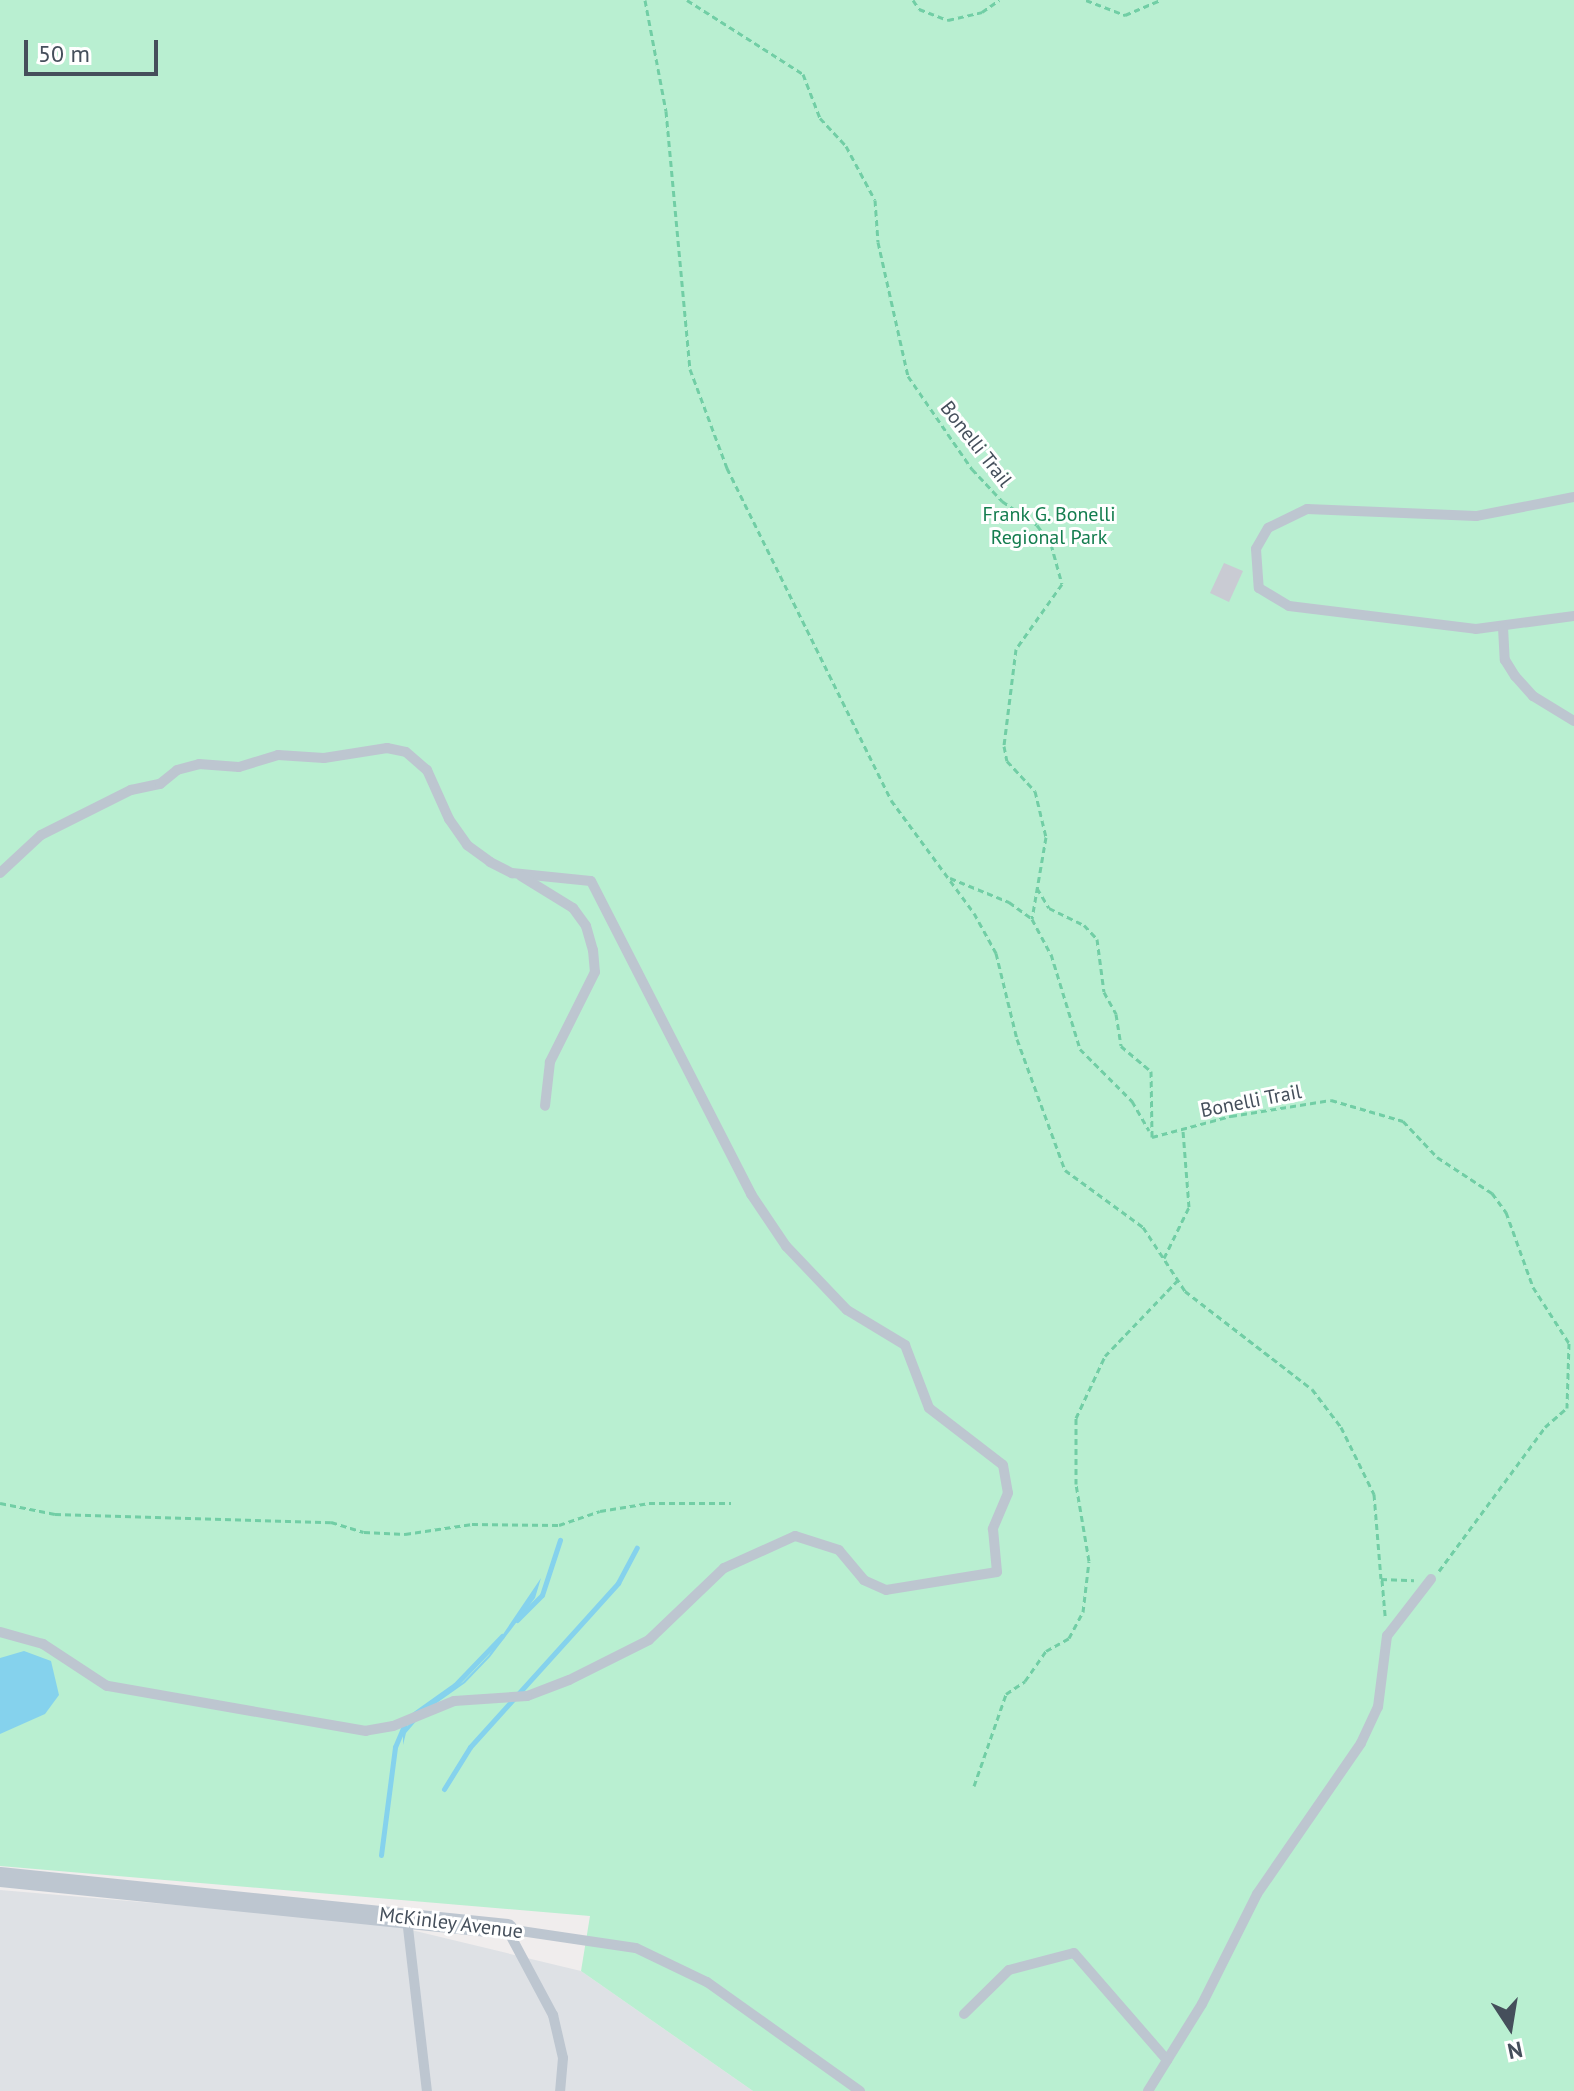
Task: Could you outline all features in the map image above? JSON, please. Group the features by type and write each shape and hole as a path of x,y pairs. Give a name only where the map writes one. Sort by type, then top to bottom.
{"street":[{"name":"McKinley Avenue","path":"0,1877 507,1929"}],"lane":[{"path":"1574,497 1476,516 1307,509 1268,528 1256,549 1259,588 1289,606 1425,626 1503,627 1574,616"},
{"path":"1503,627 1505,660 1515,676 1533,696 1574,721"},
{"path":"0,873 41,835 131,790 160,784 177,770 199,764 239,767 278,755 324,758 387,748 406,752 427,770 449,819 467,845 573,908 586,926 595,972 550,1062 545,1106"},
{"path":"0,1632 43,1644 107,1686 366,1731 393,1726 454,1701 527,1696 569,1680 649,1640 724,1568 795,1536 839,1550 864,1580 886,1590 997,1572 992,1541 1008,1493 1003,1465 929,1408 905,1345 847,1310 786,1246 751,1194 591,881 512,873"},
{"path":"1148,2091 1202,2004 1257,1894 1361,1743 1378,1707 1387,1636 1431,1579"},
{"path":"407,1917 405,1940 427,2091"},
{"path":"507,1929 553,2015 563,2058 561,2088 575,2091"},
{"name":"McKinley Avenue","path":"507,1929 636,1948 707,1982 860,2091"},
{"path":"964,2014 1009,1970 1074,1953 1167,2060"}],"path":[{"path":"645,0 666,111 690,369 727,468 891,800 949,878 996,953 1017,1039 1065,1170 1143,1227 1185,1291 1312,1389 1341,1427 1374,1494 1387,1636"},
{"name":"Bonelli Trail","path":"687,0 803,74 820,118 846,146 875,200 878,242 908,376 978,477 1037,525 1051,544 1062,584 1016,649 1004,746 1007,761 1035,791 1046,837 1046,861 1036,887"},
{"path":"913,0 919,9 948,20 982,12 999,0"},
{"path":"1086,0 1125,15 1161,0"},
{"path":"949,878 1009,902 1032,919 1051,954 1080,1049 1132,1101 1149,1130"},
{"path":"1032,919 1036,887"},
{"path":"1036,887 1049,908 1084,925 1097,939 1104,992 1116,1014 1121,1046 1151,1071 1149,1130"},
{"name":"Bonelli Trail","path":"1149,1130 1157,1138 1324,1100 1409,1125 1429,1150 1482,1184 1506,1212 1533,1287 1569,1343 1567,1408"},
{"path":"1164,1258 1189,1207 1183,1130"},
{"path":"974,1786 1006,1694 1025,1681 1046,1651 1069,1638 1083,1612 1089,1561 1076,1484 1076,1418 1105,1356 1178,1280"},
{"path":"1381,1579 1431,1579 1545,1427 1567,1408 1574,1409"},
{"path":"0,1503 55,1514 331,1522 364,1532 405,1534 472,1524 559,1525 600,1511 649,1503 731,1503"}],"shaded area":[{"path":"0,1890 378,1922 581,1971 753,2091 0,2091"}],"green space":[{"name":"Frank G. Bonelli Regional Park","path":"0,0 1574,0 1574,2091 753,2091 581,1971 590,1916 0,1866"}],"water":[{"path":"541,1578 535,1598 490,1657 465,1683 424,1712 406,1733 403,1745 403,1731 421,1711 463,1682 489,1655"},
{"path":"24,1651 51,1661 59,1695 45,1714 0,1734 0,1658"}],"building":[{"path":"1224,563 1243,571 1229,602 1210,593"}],"waterway":[{"path":"517,1620 542,1595 560,1540"},
{"path":"444,1789 470,1747 618,1583 637,1548"},
{"path":"414,1714 455,1685 502,1636"},
{"path":"381,1855 395,1747 405,1724"}]}
